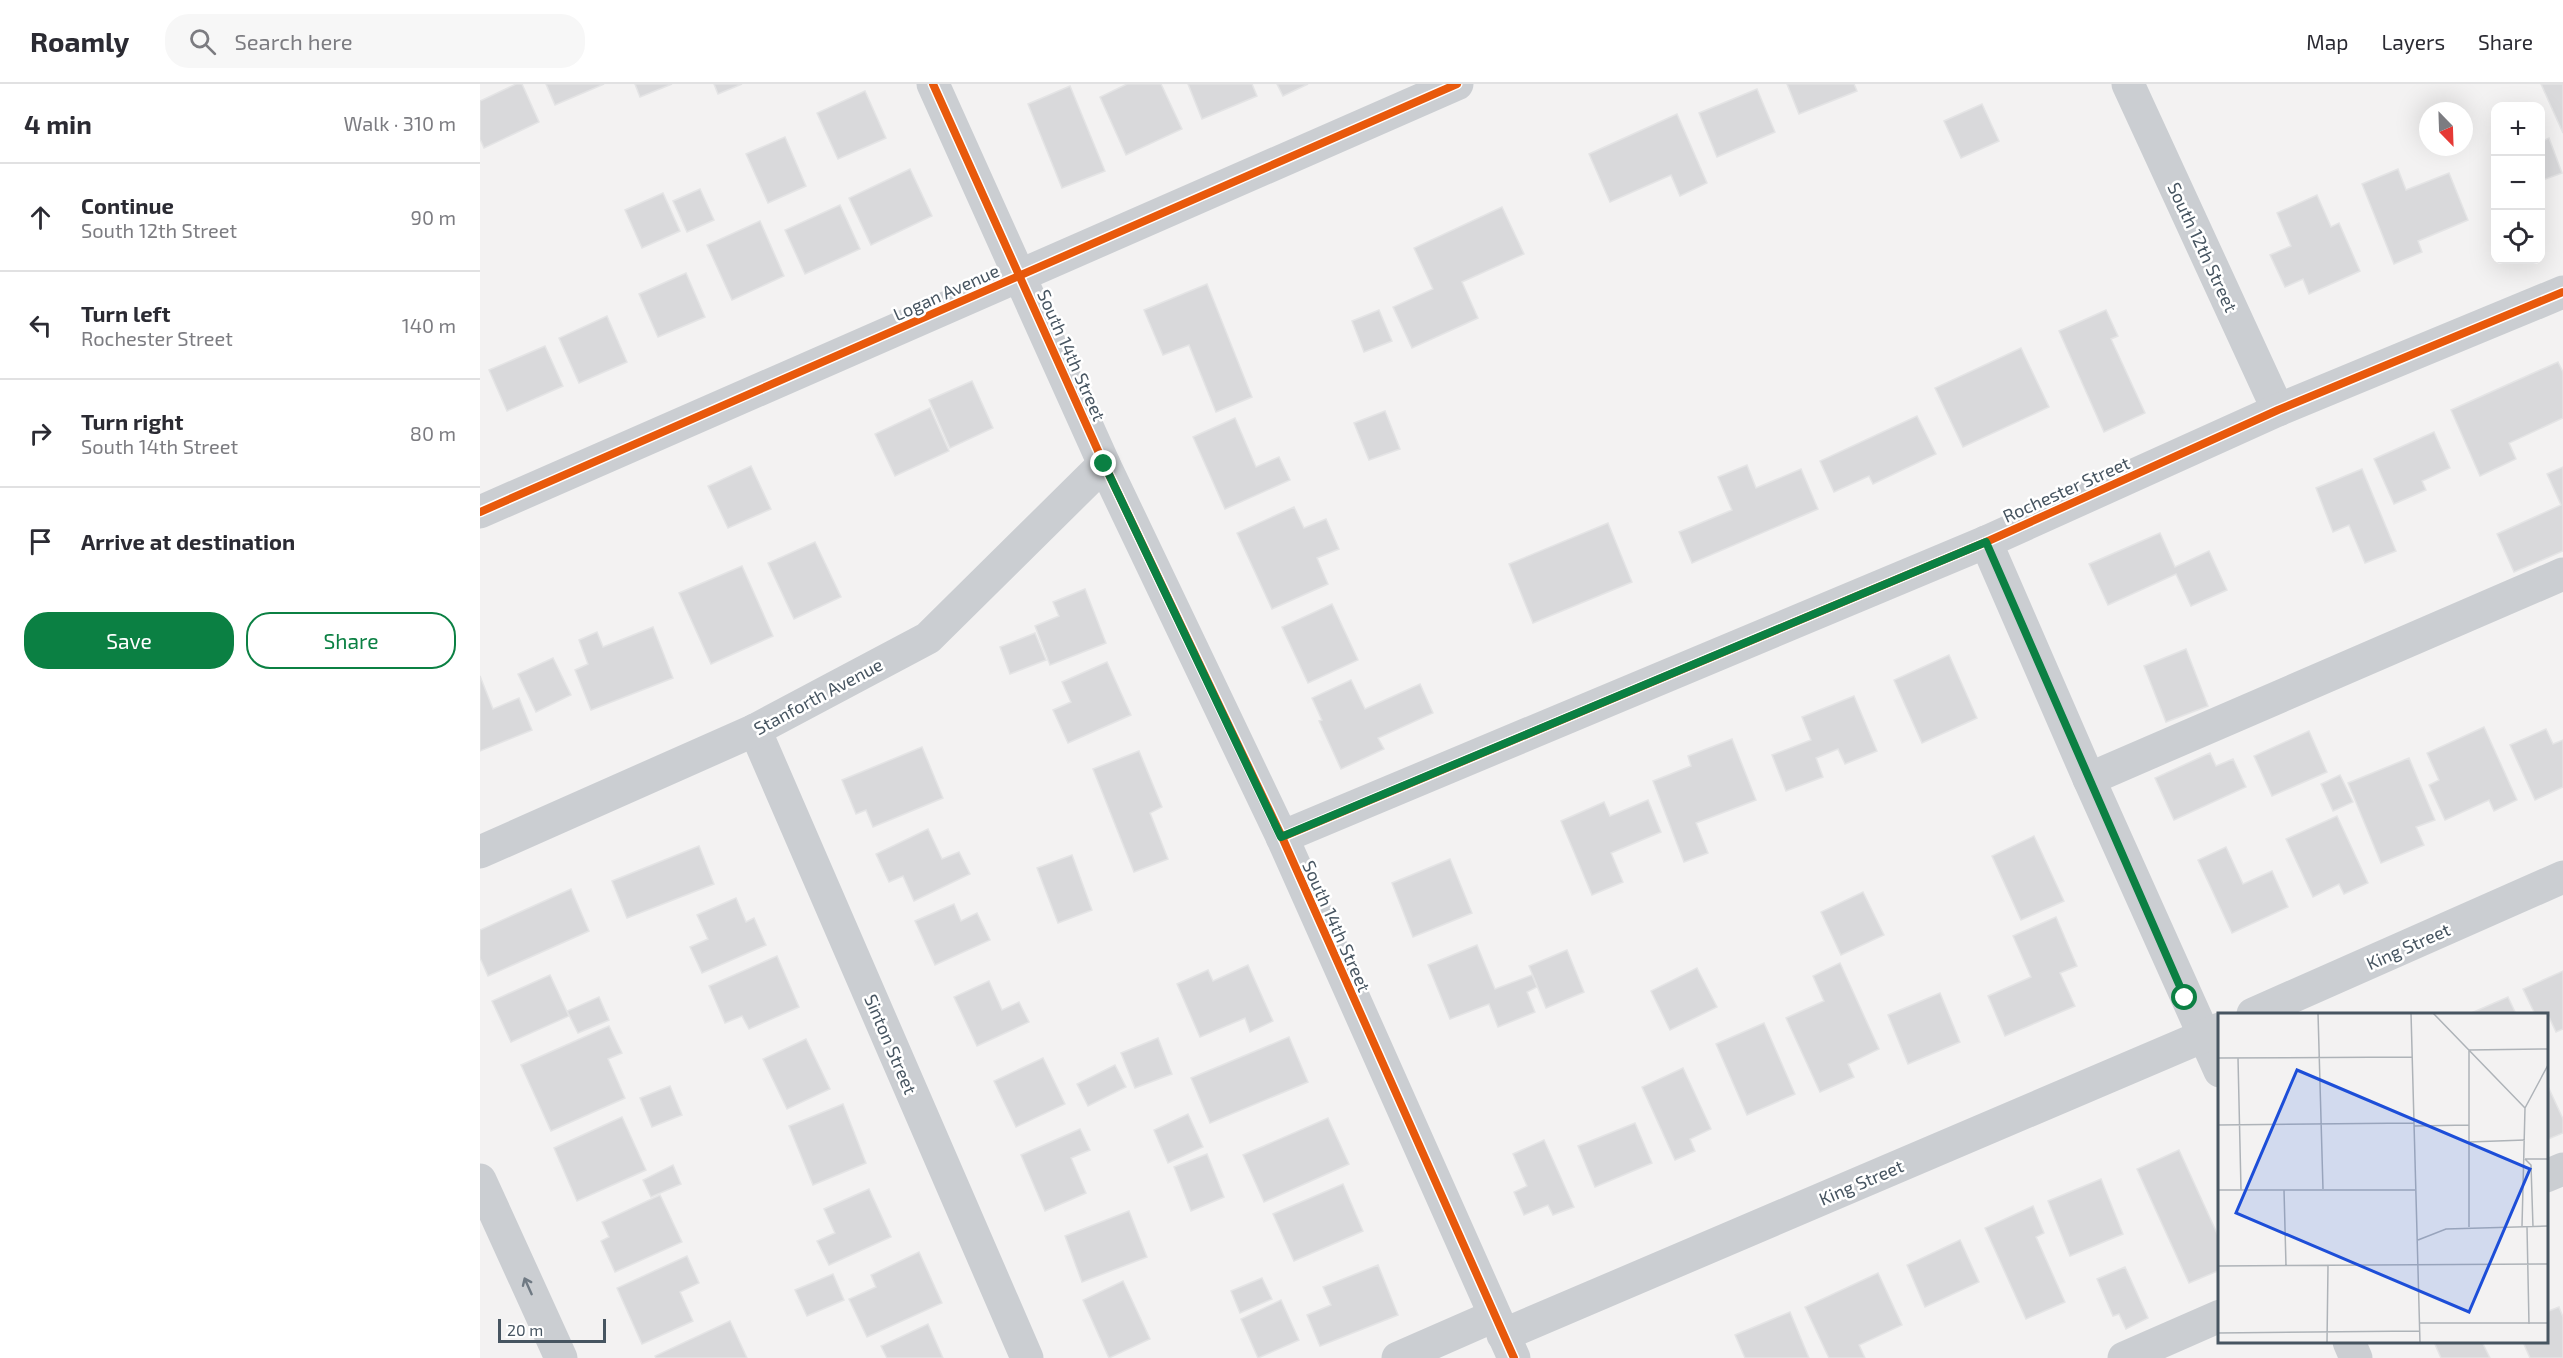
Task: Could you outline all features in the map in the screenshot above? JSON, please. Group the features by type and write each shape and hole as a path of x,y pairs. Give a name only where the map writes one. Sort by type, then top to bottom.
{"street":[{"name":"South 14th Street","path":"933,84 1104,464 1281,837 1504,1336"},
{"name":"Logan Avenue","path":"480,512 1457,84"},
{"name":"South 12th Street","path":"2128,84 2278,410"},
{"name":"Rochester Street","path":"1281,837 1986,542 2278,410 2563,292"},
{"name":"Stanforth Avenue","path":"480,852 755,730 928,638 1104,464"},
{"path":"1986,542 2089,779 2211,1033 2218,1063"},
{"path":"2089,779 2563,574"},
{"name":"Sinton Street","path":"755,730 1027,1358"},
{"name":"King Street","path":"2255,1013 2563,877"},
{"name":"King Street","path":"1398,1358 1504,1336 2211,1033"},
{"path":"2548,1176 2563,1169"},
{"path":"480,1180 561,1358"},
{"path":"2124,1358 2218,1317"},
{"path":"2350,1343 2356,1358"}],"building":[{"path":"516,84 522,84 539,122 484,148 480,139 480,101"},
{"path":"546,84 604,84 555,105"},
{"path":"635,84 672,84 640,97"},
{"path":"714,84 742,84 718,94"},
{"path":"1127,84 1161,84 1182,129 1126,155 1100,97"},
{"path":"1188,84 1252,84 1257,96 1202,119"},
{"path":"1277,84 1308,84 1283,96"},
{"path":"1787,84 1854,84 1857,91 1799,114"},
{"path":"2541,84 2563,84 2563,133"},
{"path":"1070,86 1105,171 1062,188 1028,104"},
{"path":"1757,89 1775,132 1717,157 1699,113"},
{"path":"865,91 886,138 838,159 817,113"},
{"path":"1982,104 1999,141 1961,158 1944,121"},
{"path":"1677,114 1707,183 1680,196 1671,175 1610,202 1589,154"},
{"path":"785,137 806,186 768,203 746,154"},
{"path":"2549,138 2562,173 2545,179 2545,156 2545,140"},
{"path":"910,169 932,216 871,245 849,198"},
{"path":"2398,169 2406,190 2449,173 2468,220 2418,241 2422,252 2394,264 2362,184"},
{"path":"700,189 714,220 687,232 673,201"},
{"path":"663,193 680,231 642,248 625,210"},
{"path":"2317,195 2331,227 2339,223 2360,271 2309,294 2303,279 2285,287 2270,255 2291,246 2277,213"},
{"path":"840,205 860,249 805,274 785,230"},
{"path":"1502,207 1524,254 1462,282 1478,318 1412,348 1393,307 1433,289 1414,248"},
{"path":"760,221 784,276 732,300 707,245"},
{"path":"686,273 705,317 658,337 639,294"},
{"path":"1207,284 1252,397 1216,412 1189,345 1163,355 1144,310"},
{"path":"1379,310 1392,341 1364,352 1352,321"},
{"path":"2106,310 2118,336 2111,339 2145,413 2104,432 2059,331"},
{"path":"607,316 627,362 579,383 559,338"},
{"path":"545,346 563,386 507,411 489,370"},
{"path":"2021,348 2049,407 1963,447 1935,388"},
{"path":"2558,362 2563,372 2563,418 2509,443 2516,459 2480,476 2451,410"},
{"path":"972,381 993,428 950,448 929,400"},
{"path":"930,408 949,451 895,476 875,434"},
{"path":"1385,411 1400,449 1369,460 1354,423"},
{"path":"1917,416 1936,454 1873,484 1869,476 1834,492 1820,461"},
{"path":"1235,418 1256,467 1279,457 1290,480 1225,509 1193,437"},
{"path":"2434,432 2450,468 2422,481 2426,490 2394,504 2374,459"},
{"path":"1747,465 1756,488 1801,469 1818,509 1692,563 1679,532 1732,510 1718,477"},
{"path":"751,466 771,509 728,528 708,486"},
{"path":"2563,467 2563,551 2514,572 2497,534 2561,505 2547,474"},
{"path":"2362,469 2396,551 2365,563 2349,525 2333,532 2316,488"},
{"path":"1294,507 1304,528 1326,519 1339,549 1317,558 1328,584 1272,609 1237,533"},
{"path":"1608,523 1632,582 1533,623 1509,564"},
{"path":"2160,533 2175,567 2209,551 2227,590 2191,606 2176,574 2108,605 2089,564"},
{"path":"815,542 841,597 794,619 768,563"},
{"path":"742,566 773,636 711,664 679,593"},
{"path":"1085,589 1106,643 1050,665 1035,626 1059,616 1053,602"},
{"path":"1332,604 1358,660 1308,683 1282,627"},
{"path":"653,627 673,678 591,710 575,670 588,664 579,640 597,632 603,647"},
{"path":"1035,633 1046,660 1010,674 1000,647"},
{"path":"2186,649 2208,706 2166,722 2144,666"},
{"path":"1949,655 1977,718 1922,743 1894,680"},
{"path":"553,658 571,695 536,712 518,674"},
{"path":"1107,662 1131,715 1068,743 1053,710 1071,702 1062,682"},
{"path":"480,676 493,709 519,698 532,730 480,751"},
{"path":"1351,680 1365,709 1420,684 1433,713 1378,738 1384,749 1341,769 1319,721 1322,720 1312,698"},
{"path":"1854,696 1877,751 1845,764 1838,749 1816,758 1823,777 1786,791 1772,755 1811,740 1802,717"},
{"path":"2484,727 2517,800 2494,811 2489,800 2445,820 2429,785 2439,780 2427,753"},
{"path":"2546,729 2553,744 2563,740 2563,787 2535,800 2510,745"},
{"path":"2309,731 2327,772 2272,796 2254,756"},
{"path":"1732,739 1756,800 1696,823 1708,853 1684,862 1653,781 1691,766 1688,756"},
{"path":"922,747 943,798 873,827 866,810 856,814 842,780"},
{"path":"1139,751 1162,807 1150,813 1168,859 1134,872 1093,769"},
{"path":"2210,753 2216,766 2233,759 2246,787 2174,820 2155,778"},
{"path":"2409,758 2435,820 2416,827 2424,845 2381,863 2348,783"},
{"path":"2340,775 2353,802 2333,811 2321,784"},
{"path":"1648,800 1661,832 1611,853 1623,882 1592,895 1561,821 1604,802 1610,816"},
{"path":"2337,816 2368,883 2344,894 2339,884 2313,897 2286,839"},
{"path":"928,829 942,859 959,852 970,874 914,901 903,876 889,882 876,854"},
{"path":"2034,836 2064,901 2021,920 1992,856"},
{"path":"699,846 714,884 627,918 612,881"},
{"path":"2226,847 2243,884 2272,871 2288,907 2232,933 2198,860"},
{"path":"1072,855 1092,910 1058,923 1037,868"},
{"path":"1450,859 1472,913 1413,937 1392,883"},
{"path":"571,889 589,931 488,976 480,958 480,930"},
{"path":"1863,892 1884,935 1841,955 1821,912"},
{"path":"736,898 746,922 754,918 766,945 702,973 690,947 708,939 697,915"},
{"path":"954,904 961,921 977,913 990,940 935,965 915,921"},
{"path":"2056,917 2077,966 2060,973 2075,1006 2005,1036 1988,996 2031,977 2013,936"},
{"path":"1477,945 1495,989 1532,975 1537,987 1527,992 1535,1012 1498,1027 1489,1004 1450,1019 1428,965"},
{"path":"1567,950 1584,992 1546,1008 1529,966"},
{"path":"777,956 799,1007 749,1029 742,1016 725,1023 709,986"},
{"path":"1840,963 1879,1049 1848,1064 1854,1077 1820,1092 1786,1018 1824,1001 1813,976"},
{"path":"1248,965 1273,1021 1250,1032 1245,1018 1200,1037 1177,984 1208,970 1213,981"},
{"path":"1697,968 1717,1007 1670,1030 1651,991"},
{"path":"2563,971 2563,1029 2556,1032 2548,1013 2535,1013 2523,989"},
{"path":"550,975 569,1016 511,1042 492,1001"},
{"path":"989,981 1002,1010 1019,1002 1029,1022 977,1046 954,997"},
{"path":"1940,993 1960,1042 1908,1064 1888,1015"},
{"path":"599,997 609,1020 578,1033 567,1011"},
{"path":"2508,997 2516,1013 2471,1013"},
{"path":"1764,1023 1795,1094 1747,1115 1716,1044"},
{"path":"609,1026 622,1053 608,1059 625,1098 551,1131 521,1065"},
{"path":"1289,1037 1308,1082 1210,1123 1191,1078"},
{"path":"1158,1038 1172,1074 1135,1088 1121,1053"},
{"path":"806,1039 830,1089 787,1109 763,1059"},
{"path":"1043,1058 1065,1104 1016,1127 994,1081"},
{"path":"1115,1065 1126,1087 1088,1106 1077,1084"},
{"path":"1683,1068 1711,1129 1690,1139 1695,1151 1675,1160 1642,1087"},
{"path":"670,1086 682,1115 652,1127 640,1098"},
{"path":"2548,1086 2563,1119 2563,1133 2548,1139"},
{"path":"843,1104 866,1163 813,1185 789,1126"},
{"path":"1188,1114 1203,1147 1168,1163 1154,1130"},
{"path":"622,1117 646,1170 577,1201 554,1148"},
{"path":"1328,1118 1349,1164 1264,1202 1243,1155"},
{"path":"1635,1123 1652,1163 1595,1187 1578,1146"},
{"path":"1080,1129 1090,1150 1071,1158 1086,1193 1045,1211 1021,1155"},
{"path":"1544,1140 1574,1207 1553,1215 1548,1205 1524,1215 1514,1192 1527,1186 1513,1154"},
{"path":"2179,1150 2218,1236 2218,1271 2189,1283 2137,1169"},
{"path":"1207,1154 1224,1197 1191,1211 1174,1167"},
{"path":"673,1165 681,1184 651,1197 643,1180"},
{"path":"2101,1179 2123,1234 2070,1256 2048,1201"},
{"path":"1343,1184 1363,1231 1294,1261 1273,1214"},
{"path":"869,1189 891,1237 829,1265 817,1241 835,1233 824,1209"},
{"path":"660,1195 682,1242 615,1272 601,1241 609,1237 602,1222"},
{"path":"2033,1206 2044,1233 2036,1237 2065,1302 2026,1319 1985,1228"},
{"path":"1129,1211 1147,1257 1082,1282 1065,1236"},
{"path":"1960,1240 1979,1282 1925,1307 1907,1265"},
{"path":"919,1252 942,1303 867,1337 849,1299 876,1287 871,1275"},
{"path":"687,1256 699,1283 680,1292 693,1321 642,1344 617,1288"},
{"path":"1378,1265 1398,1315 1320,1346 1307,1315 1331,1305 1323,1287"},
{"path":"2125,1267 2148,1318 2126,1329 2119,1314 2113,1316 2097,1279"},
{"path":"1878,1273 1902,1325 1859,1345 1865,1358 1829,1358 1805,1307"},
{"path":"833,1274 844,1300 807,1316 795,1290"},
{"path":"1262,1278 1272,1299 1240,1313 1231,1291"},
{"path":"1123,1281 1150,1339 1109,1358 1083,1300"},
{"path":"1281,1300 1299,1340 1258,1358 1241,1319"},
{"path":"2559,1307 2563,1317 2563,1358 2530,1358 2523,1343 2548,1343 2548,1311"},
{"path":"1790,1312 1809,1358 1745,1358 1735,1335"},
{"path":"730,1321 747,1358 656,1358 655,1356"},
{"path":"928,1324 943,1358 887,1358 881,1346"},
{"path":"2434,1343 2482,1343 2490,1358 2441,1358"}],"cycle path":[{"path":"933,84 1104,464 1282,837 1514,1358"},
{"path":"480,512 1457,84"},
{"path":"1282,837 1986,542 2278,410 2563,292"}],"route":[{"path":"1104,464 1281,837 1986,542 2185,998"}]}
